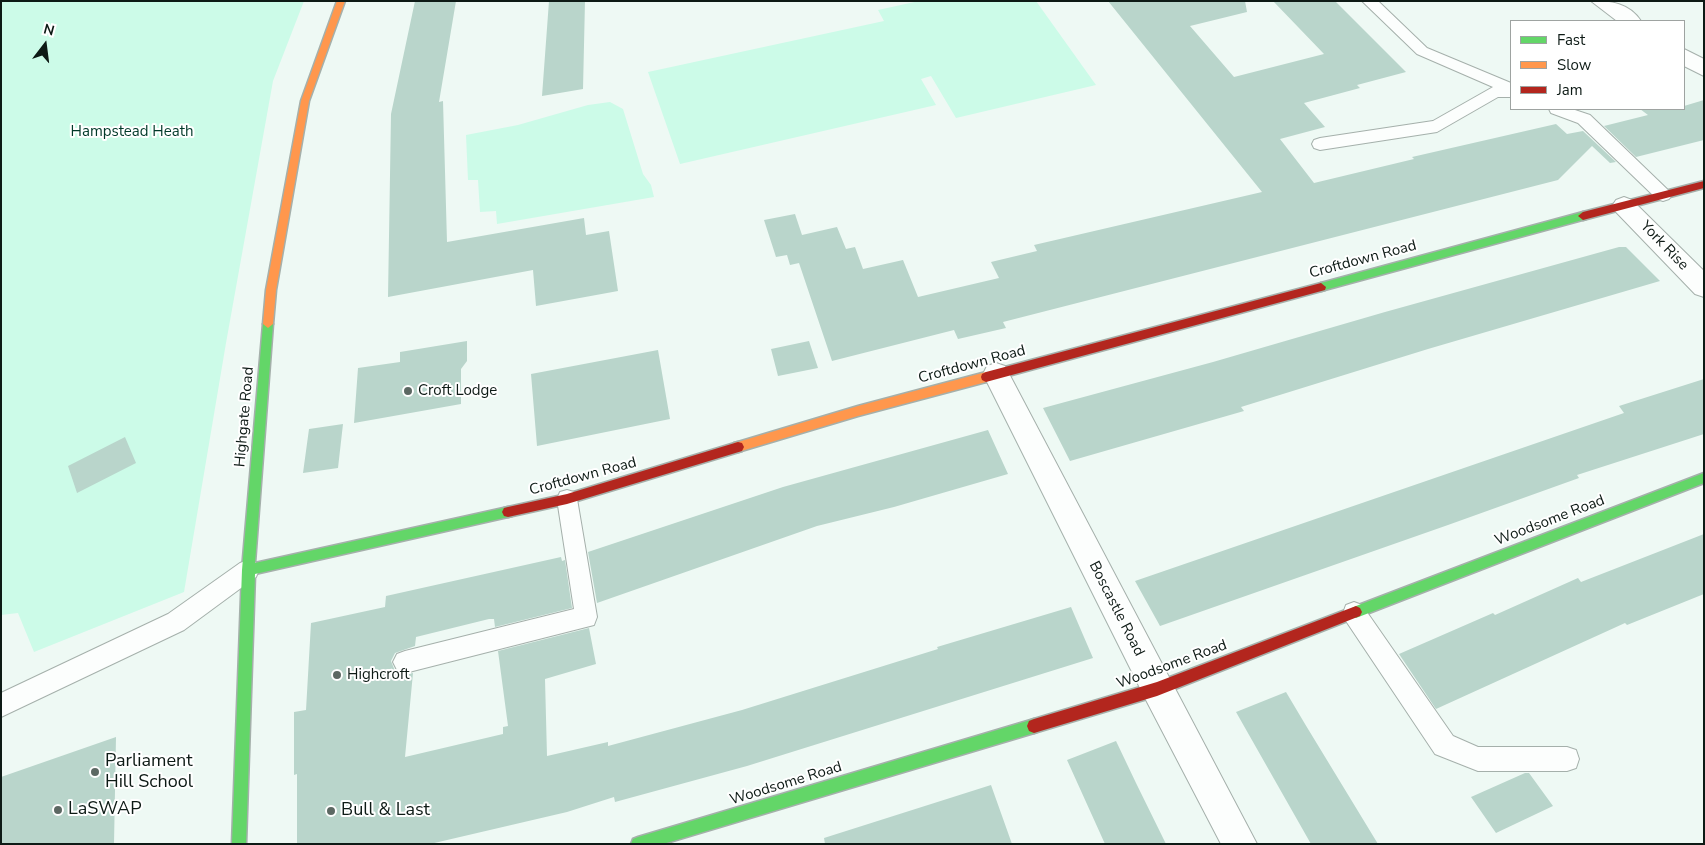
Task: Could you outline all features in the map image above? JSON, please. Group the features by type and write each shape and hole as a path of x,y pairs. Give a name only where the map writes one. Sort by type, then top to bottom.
{"street":[{"name":"Highgate Road","path":"240,844 248,570 271,290 305,101 341,1"},
{"path":"1601,1 1630,20"},
{"path":"1685,57 1704,69"},
{"name":"Croftdown Road","path":"248,570 567,499 772,436 1704,184"},
{"name":"York Rise","path":"1624,206 1704,287"},
{"name":"Boscastle Road","path":"996,374 1157,689 1240,844"},
{"name":"Woodsome Road","path":"638,844 1157,689 1704,478"}],"lane":[{"path":"1369,1 1422,51 1510,91"},
{"path":"1320,144 1437,126 1495,92 1510,91"},
{"path":"1560,110 1584,119 1663,195"},
{"path":"405,662 586,617 567,499"},
{"path":"1,706 176,622 248,570"},
{"path":"1354,613 1444,745 1478,760 1567,759"}],"green space":[{"name":"Hampstead Heath","path":"1,1 304,1 273,81 184,592 34,652 18,613 1,615"},
{"path":"919,1 1036,1 1096,85 956,118 931,76 921,79 936,105 680,164 648,72 884,21 878,10"},
{"path":"610,102 623,109 643,174 651,185 654,197 497,224 496,211 480,212 478,180 468,180 466,135 518,125 588,105"}],"building":[{"path":"415,1 456,1 439,102 443,101 447,242 584,218 586,235 609,231 618,291 536,306 533,270 388,297 391,114"},
{"path":"549,1 585,1 583,89 542,96"},
{"path":"1108,1 1245,1 1247,12 1190,26 1234,77 1324,54 1273,1 1335,1 1406,72 1357,85 1360,88 1304,103 1325,127 1280,139 1314,183 1414,159 1412,157 1556,124 1567,134 1583,131 1616,162 1610,163 1592,146 1558,180 1003,322 1006,328 958,339 954,330 832,361 799,263 790,265 787,255 776,257 764,220 795,214 802,235 837,227 846,249 855,247 863,269 903,260 918,297 999,278 991,262 1037,251 1034,245 1262,192"},
{"path":"1704,100 1704,140 1636,157 1604,126 1648,115 1641,110 1685,110 1685,106"},
{"path":"1619,247 1626,247 1660,281 1428,349 1241,407 1244,411 1070,461 1043,408 1213,362"},
{"name":"Croft Lodge","path":"467,341 467,361 461,369 461,404 354,423 358,368 400,362 400,352"},
{"path":"809,341 818,368 778,376 771,349"},
{"path":"658,350 670,419 537,446 531,374"},
{"path":"1704,379 1704,434 1577,475 1579,478 1448,525 1160,626 1135,581 1624,413 1619,406"},
{"path":"343,424 338,468 303,473 309,429"},
{"path":"988,430 1008,474 894,507 817,526 597,603 588,552 783,487"},
{"path":"125,437 136,463 77,493 68,466"},
{"path":"1704,534 1704,594 1627,625 1625,623 1436,709 1399,654 1493,613 1495,615 1578,578 1581,582"},
{"path":"561,557 562,561 565,560 572,608 495,627 494,619 489,619 416,637 415,646 395,653 391,661 395,671 404,675 413,673 405,757 503,734 503,727 508,726 498,651 589,628 596,664 545,679 547,756 608,742 608,746 742,710 938,649 937,647 1071,607 1093,658 747,766 615,802 614,797 567,812 430,844 297,844 297,774 294,775 294,712 306,710 311,623 385,607 386,596"},
{"path":"1286,692 1378,844 1311,844 1236,712"},
{"name":"LaSWAP","path":"116,737 114,844 1,844 1,777"},
{"path":"1116,741 1166,844 1105,844 1067,760"},
{"path":"1525,773 1529,773 1553,806 1496,833 1471,797"},
{"path":"991,785 1012,844 825,844 824,838"}],"traffic: fast":[{"path":"1321,287 1583,216"},
{"path":"239,844 247,592 268,324"},
{"path":"1356,612 1704,478"},
{"path":"248,570 508,512"},
{"path":"638,844 1034,726"}],"traffic: slow":[{"path":"268,324 271,290 305,101 341,1"},
{"path":"738,447 858,411 986,377"}],"traffic: jam":[{"path":"1583,216 1704,184"},
{"path":"986,377 1321,287"},
{"path":"508,512 567,499 738,447"},
{"path":"1034,726 1157,689 1356,612"}],"place":[{"name":"Croft Lodge","path":"408,391"},
{"name":"Highcroft","path":"337,675"},
{"name":"Parliament Hill School","path":"95,772"},
{"name":"LaSWAP","path":"58,810"},
{"name":"Bull & Last","path":"331,811"}]}
